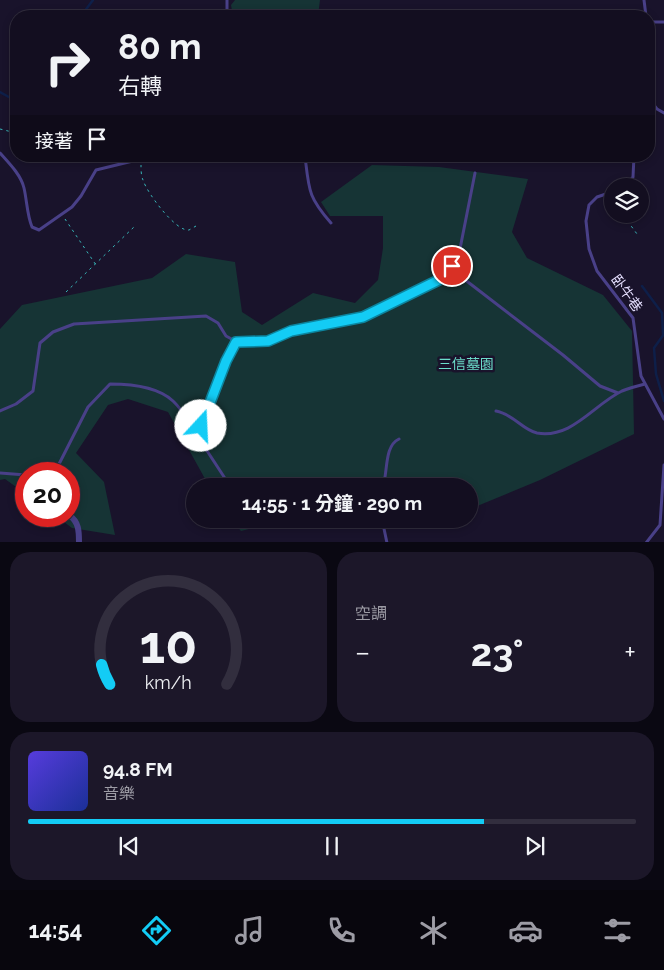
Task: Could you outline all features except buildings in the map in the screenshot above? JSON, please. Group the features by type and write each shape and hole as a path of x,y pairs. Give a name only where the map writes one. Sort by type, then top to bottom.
{"street":[{"path":"78,527 79,542"}],"lane":[{"path":"0,153 18,175 24,187 32,227 39,230 72,208 82,196 96,170 127,162"},
{"path":"306,162 313,203 331,223"},
{"path":"632,178 634,162"},
{"path":"457,264 475,173"},
{"name":"卧牛巷","path":"604,194 597,196 589,205 586,221 590,249 597,271 634,318 644,384 664,419"},
{"path":"0,411 16,404 33,391 40,342 53,332 74,324 206,316 218,323 226,336 236,342 268,341 291,331 363,317 447,276 449,268 457,264"},
{"path":"457,264 465,270 464,279"},
{"path":"447,276 455,283 464,279"},
{"path":"464,279 564,355 600,386 618,393"},
{"path":"198,437 204,414 236,342"},
{"path":"60,462 88,407 110,384 129,384 152,390 173,401 225,478"},
{"path":"496,411 508,414 534,432 558,432 572,426 618,393 644,384"},
{"path":"384,478 388,453 394,441 399,439"},
{"path":"646,542 660,526 664,465"},
{"path":"0,472 15,474"},
{"path":"384,528 387,542"}],"path":[{"path":"142,162 142,180 157,204 184,231 196,226"},
{"path":"61,215 96,265"},
{"path":"629,223 637,234"},
{"path":"66,292 135,226"}],"green space":[{"path":"235,0 320,0 319,10 232,10 231,5"},
{"name":"三信墓園","path":"372,165 439,167 528,179 512,232 527,258 603,295 632,331 634,434 540,480 478,506 478,478 205,478 168,412 128,399 108,405 76,453 104,482 115,535 71,527 80,527 80,462 15,462 15,486 5,479 0,480 0,329 22,305 152,278 186,254 235,262 242,312 262,325 313,293 355,303 378,280 383,248 383,216 330,216 321,202"},
{"path":"238,528 253,528 241,531"}],"waterway":[{"path":"86,10 93,0"},
{"path":"0,92 10,98"},
{"path":"642,286 662,313 663,334"},
{"path":"664,334 654,348 656,374 664,401"}],"route":[{"path":"201,426 204,414 226,361 236,342 268,341 291,331 363,317 447,276 448,270 452,266"}]}
